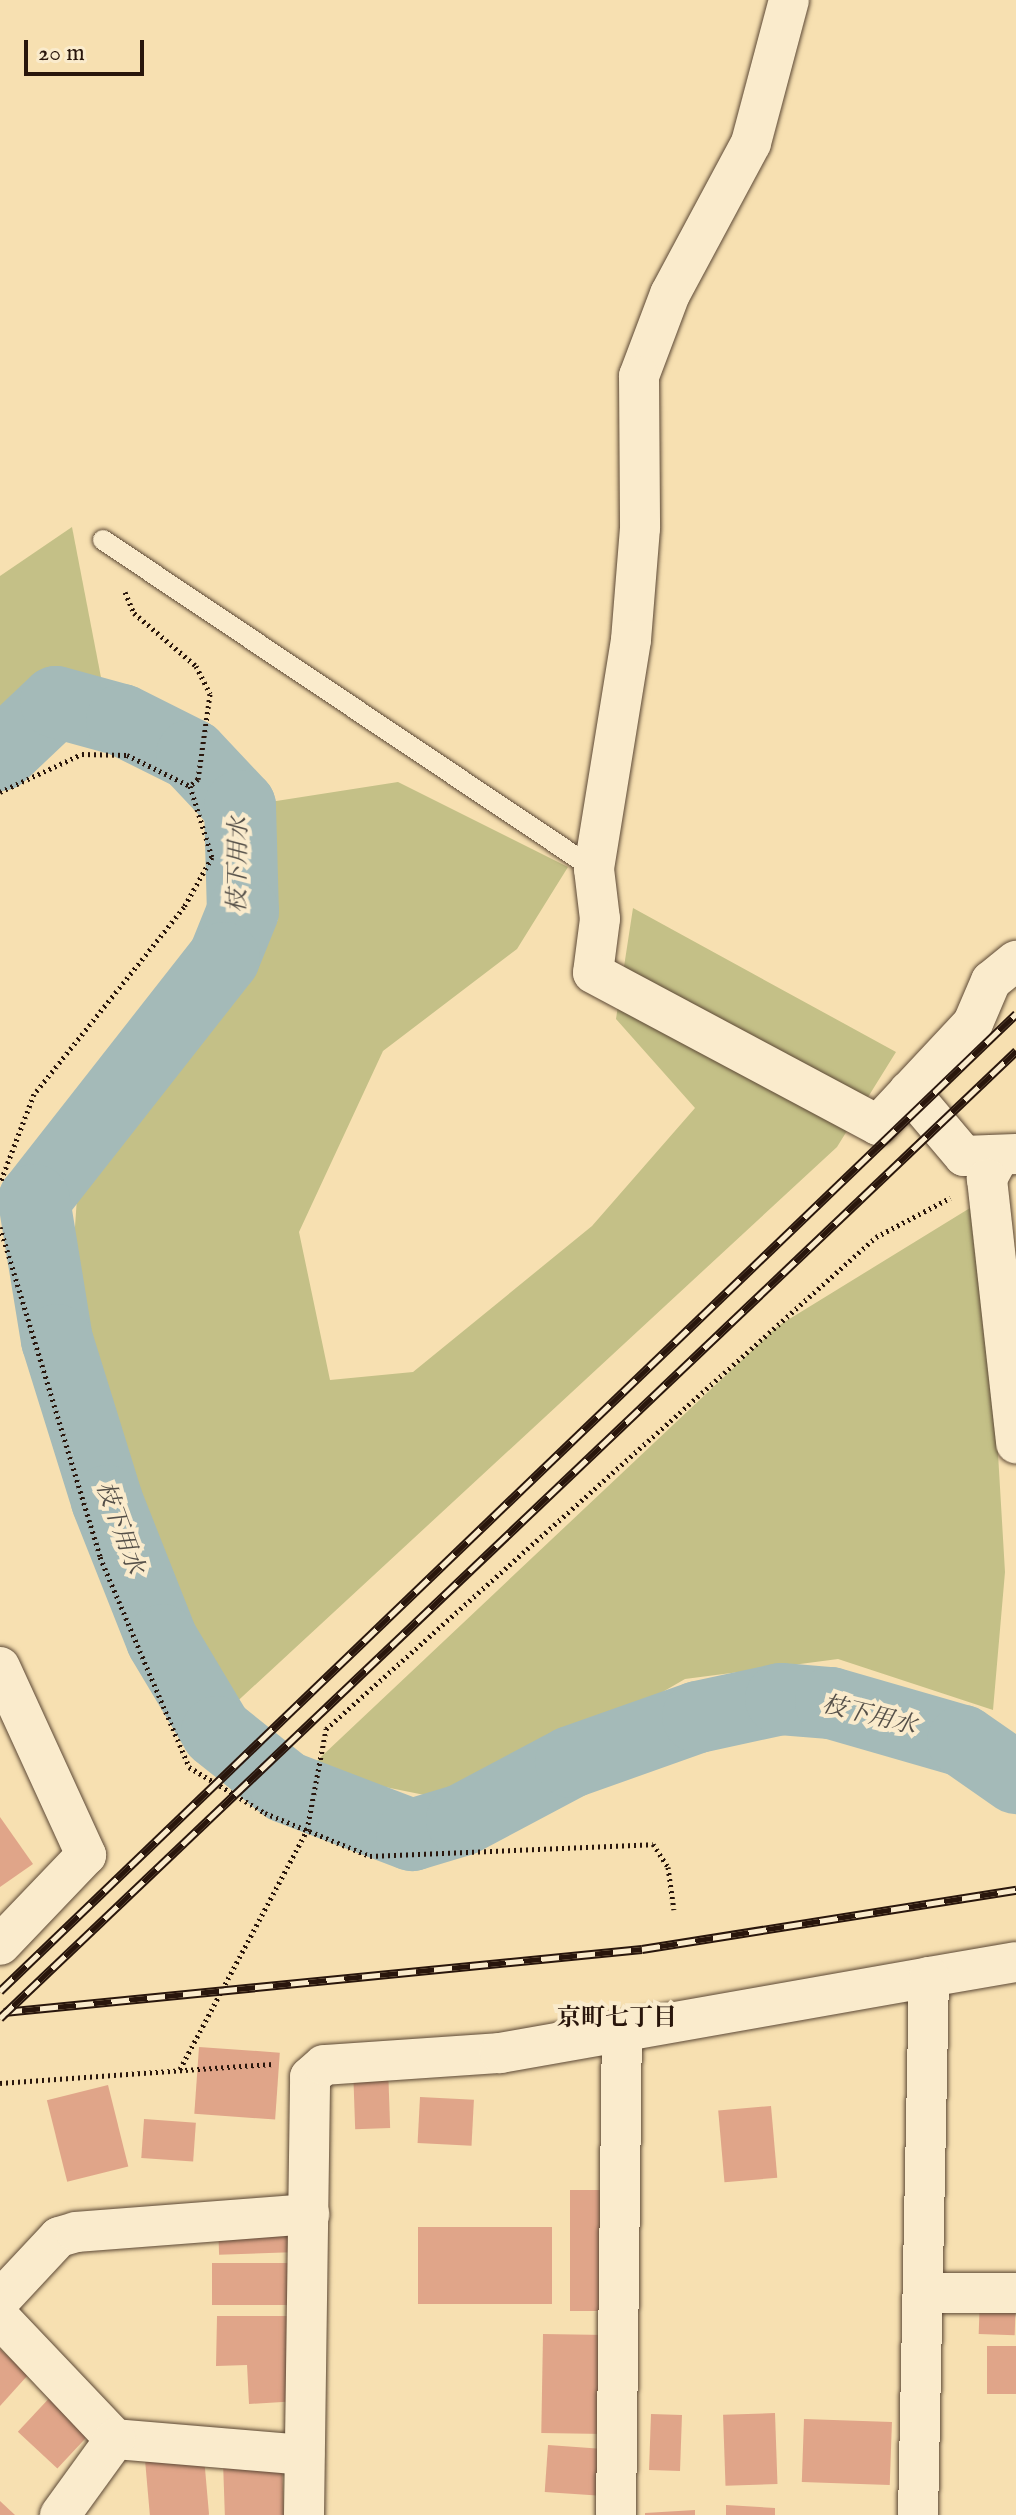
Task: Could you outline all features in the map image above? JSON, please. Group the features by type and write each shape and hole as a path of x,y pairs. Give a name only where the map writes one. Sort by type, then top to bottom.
{"street":[{"path":"789,0 751,143 670,294 639,376 640,528 631,640 594,869 600,919 593,973 878,1125 973,1023 991,981 1016,961"},
{"path":"909,1091 964,1156 1000,1164 1016,1443"},
{"path":"0,1667 86,1855 0,1945"},
{"path":"304,2515 310,2077 324,2065 500,2053 622,2034 1016,1962"},
{"path":"918,2515 929,1977"},
{"path":"616,2515 622,2034"},
{"path":"0,2300 59,2237 76,2232 309,2214"},
{"path":"924,2293 1016,2293"},
{"path":"0,2318 115,2439 304,2455"},
{"path":"60,2515 115,2439"}],"lane":[{"path":"103,540 594,869"}],"path":[{"path":"103,540 134,613 196,666 210,694 198,779 190,786"},
{"path":"0,792 82,754 127,755 190,786 212,857 184,907 34,1094 0,1183"},
{"path":"180,2069 307,1829 326,1729 876,1237 1000,1164"},
{"path":"0,1227 100,1557 189,1767 307,1829 370,1856 653,1844 668,1867 674,1910"},
{"path":"0,2083 300,2062 310,2077"}],"shaded area":[{"path":"72,527 104,693 0,754 0,576"},
{"path":"398,782 568,867 517,949 383,1051 299,1232 330,1380 413,1372 592,1226 695,1108 616,1019 633,908 896,1052 837,1147 215,1722 132,1539 68,1329 78,1183 278,920 257,804"},
{"path":"983,1200 1005,1572 993,1710 838,1659 685,1679 469,1804 306,1771 778,1326"}],"building":[{"path":"0,1817 33,1864 0,1887"},
{"path":"199,2047 280,2053 275,2119 194,2114"},
{"path":"388,2066 390,2128 355,2129 353,2067"},
{"path":"108,2085 128,2167 67,2182 47,2100"},
{"path":"420,2097 474,2100 472,2146 418,2143"},
{"path":"771,2106 777,2178 724,2182 718,2111"},
{"path":"144,2119 196,2123 193,2162 141,2158"},
{"path":"570,2190 615,2190 615,2311 570,2311"},
{"path":"297,2222 298,2252 219,2255 218,2225"},
{"path":"418,2227 552,2227 552,2304 418,2304"},
{"path":"212,2263 297,2263 297,2305 212,2305"},
{"path":"980,2296 1016,2297 1015,2335 979,2334"},
{"path":"217,2316 299,2316 299,2401 249,2404 247,2365 216,2366"},
{"path":"543,2334 606,2335 604,2434 541,2433"},
{"path":"987,2346 1016,2346 1016,2394 987,2394"},
{"path":"0,2349 28,2375 0,2406"},
{"path":"54,2393 93,2430 57,2469 18,2432"},
{"path":"775,2413 777,2484 726,2486 723,2415"},
{"path":"651,2414 682,2415 680,2471 649,2470"},
{"path":"804,2419 892,2422 890,2485 802,2482"},
{"path":"548,2445 604,2449 601,2496 545,2492"},
{"path":"204,2457 209,2515 150,2515 145,2462"},
{"path":"282,2461 284,2515 225,2515 223,2463"},
{"path":"0,2501 15,2515 0,2515"},
{"path":"726,2505 775,2508 775,2515 726,2515"},
{"path":"695,2510 695,2515 645,2515 645,2513"}],"waterway":[{"name":"枝下用水","path":"0,755 56,702 122,720 192,755 240,806 243,911 224,958 34,1200 57,1340 107,1501 162,1640 217,1732 286,1787 412,1835 462,1820 571,1762 698,1717 781,1699 831,1703 963,1741 1016,1778"}],"railway":[{"path":"0,1991 1016,1014"},
{"path":"0,2018 1016,1051"},
{"path":"4,2012 642,1949 1016,1890"}],"district":[{"name":"京町七丁目","path":"617,2019"}]}
